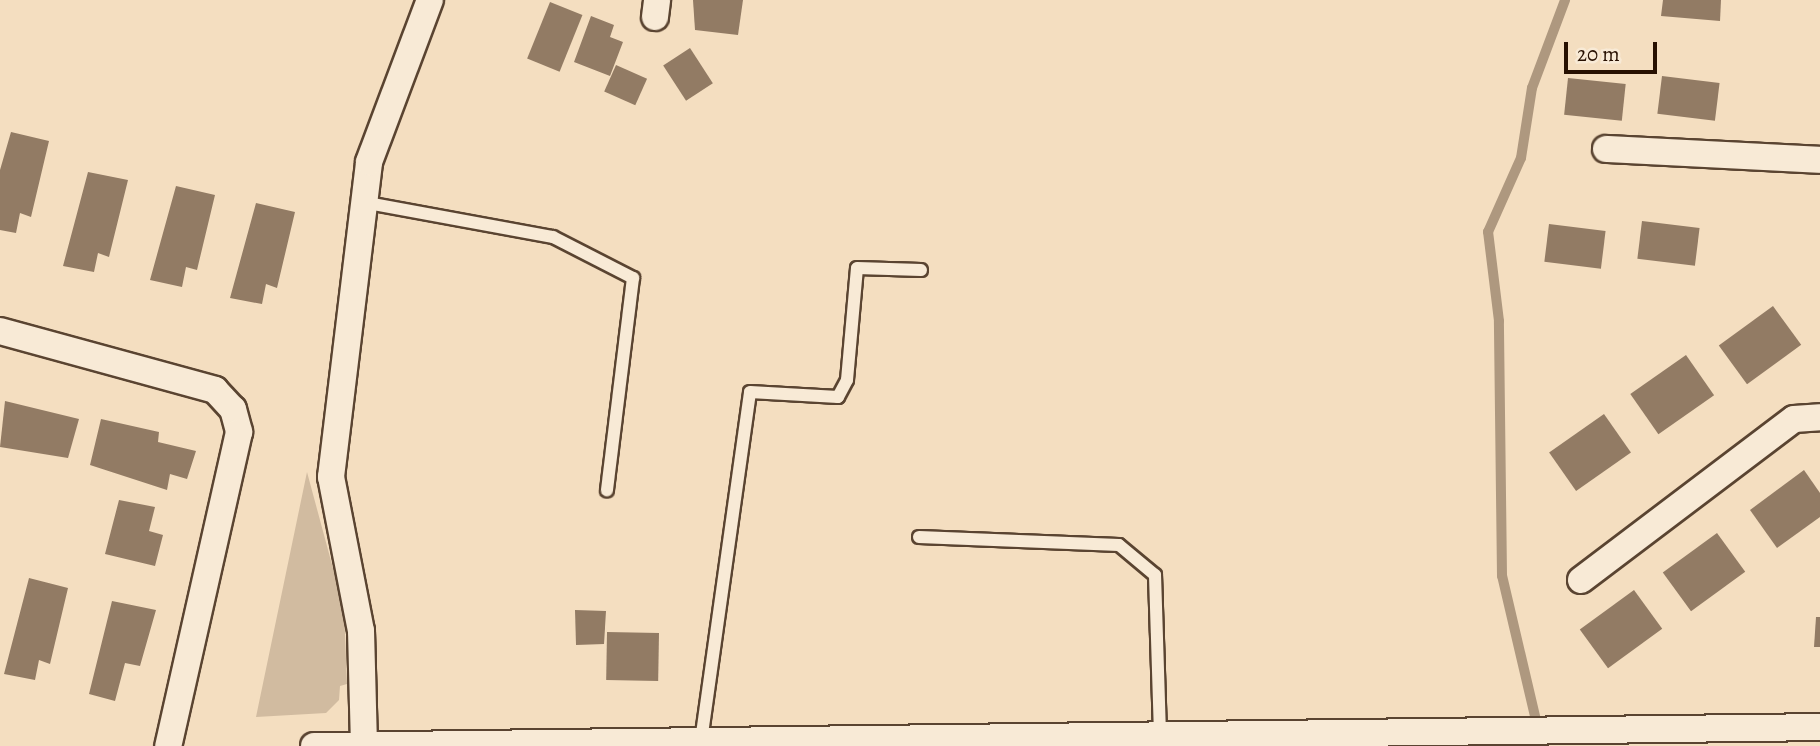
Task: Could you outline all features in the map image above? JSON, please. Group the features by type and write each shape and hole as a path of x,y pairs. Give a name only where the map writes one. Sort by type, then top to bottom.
{"street":[{"path":"364,745 361,631 331,477 361,202 369,162 430,0"},
{"path":"1606,149 1820,160"},
{"path":"0,331 215,390 233,410 239,432 169,746"},
{"path":"1581,580 1794,419 1820,417"},
{"path":"314,746 701,741 1019,741 1160,735 1560,730 1726,737 1820,727"}],"lane":[{"path":"361,202 553,237 633,278 607,490"},
{"path":"701,741 750,392 838,397 847,380 857,268 921,270"},
{"path":"919,537 1119,545 1155,575 1160,735"}],"shaded area":[{"path":"307,472 344,609 347,684 340,686 339,700 326,713 256,717"}],"building":[{"path":"693,0 743,0 738,35 695,30"},
{"path":"1663,0 1721,0 1720,21 1661,16"},
{"path":"550,2 582,15 560,72 527,59"},
{"path":"591,16 614,25 610,37 623,42 610,76 574,62"},
{"path":"690,48 713,83 686,101 663,65"},
{"path":"616,65 647,79 635,105 604,91"},
{"path":"1662,76 1720,83 1715,121 1657,114"},
{"path":"1568,78 1626,84 1622,121 1564,115"},
{"path":"11,132 49,141 31,217 20,213 16,233 0,230 0,170"},
{"path":"88,172 128,180 109,257 98,253 94,272 63,266"},
{"path":"176,186 215,195 197,270 186,267 182,287 150,280"},
{"path":"256,203 295,212 277,288 266,284 262,304 230,298"},
{"path":"1642,221 1700,228 1695,266 1637,259"},
{"path":"1549,224 1606,231 1601,269 1544,262"},
{"path":"1773,306 1801,345 1747,384 1719,345"},
{"path":"1686,355 1714,395 1658,434 1630,394"},
{"path":"5,401 79,419 68,458 0,447"},
{"path":"1604,414 1631,453 1576,491 1549,452"},
{"path":"101,419 159,432 158,442 196,451 187,479 170,474 167,490 90,465"},
{"path":"1804,470 1820,493 1820,517 1777,548 1750,510"},
{"path":"119,500 155,507 149,531 163,535 155,566 105,554"},
{"path":"1717,533 1745,572 1691,611 1663,572"},
{"path":"29,578 68,588 50,664 39,660 35,680 4,674"},
{"path":"1634,590 1662,629 1608,668 1580,629"},
{"path":"112,601 156,610 140,666 125,663 115,701 89,694"},
{"path":"575,610 606,611 604,644 576,645"},
{"path":"1816,617 1820,617 1820,647 1814,647"},
{"path":"607,632 659,633 658,681 606,680"}],"waterway":[{"path":"1542,746 1502,576 1499,321 1488,232 1521,158 1532,88 1565,0"}]}
